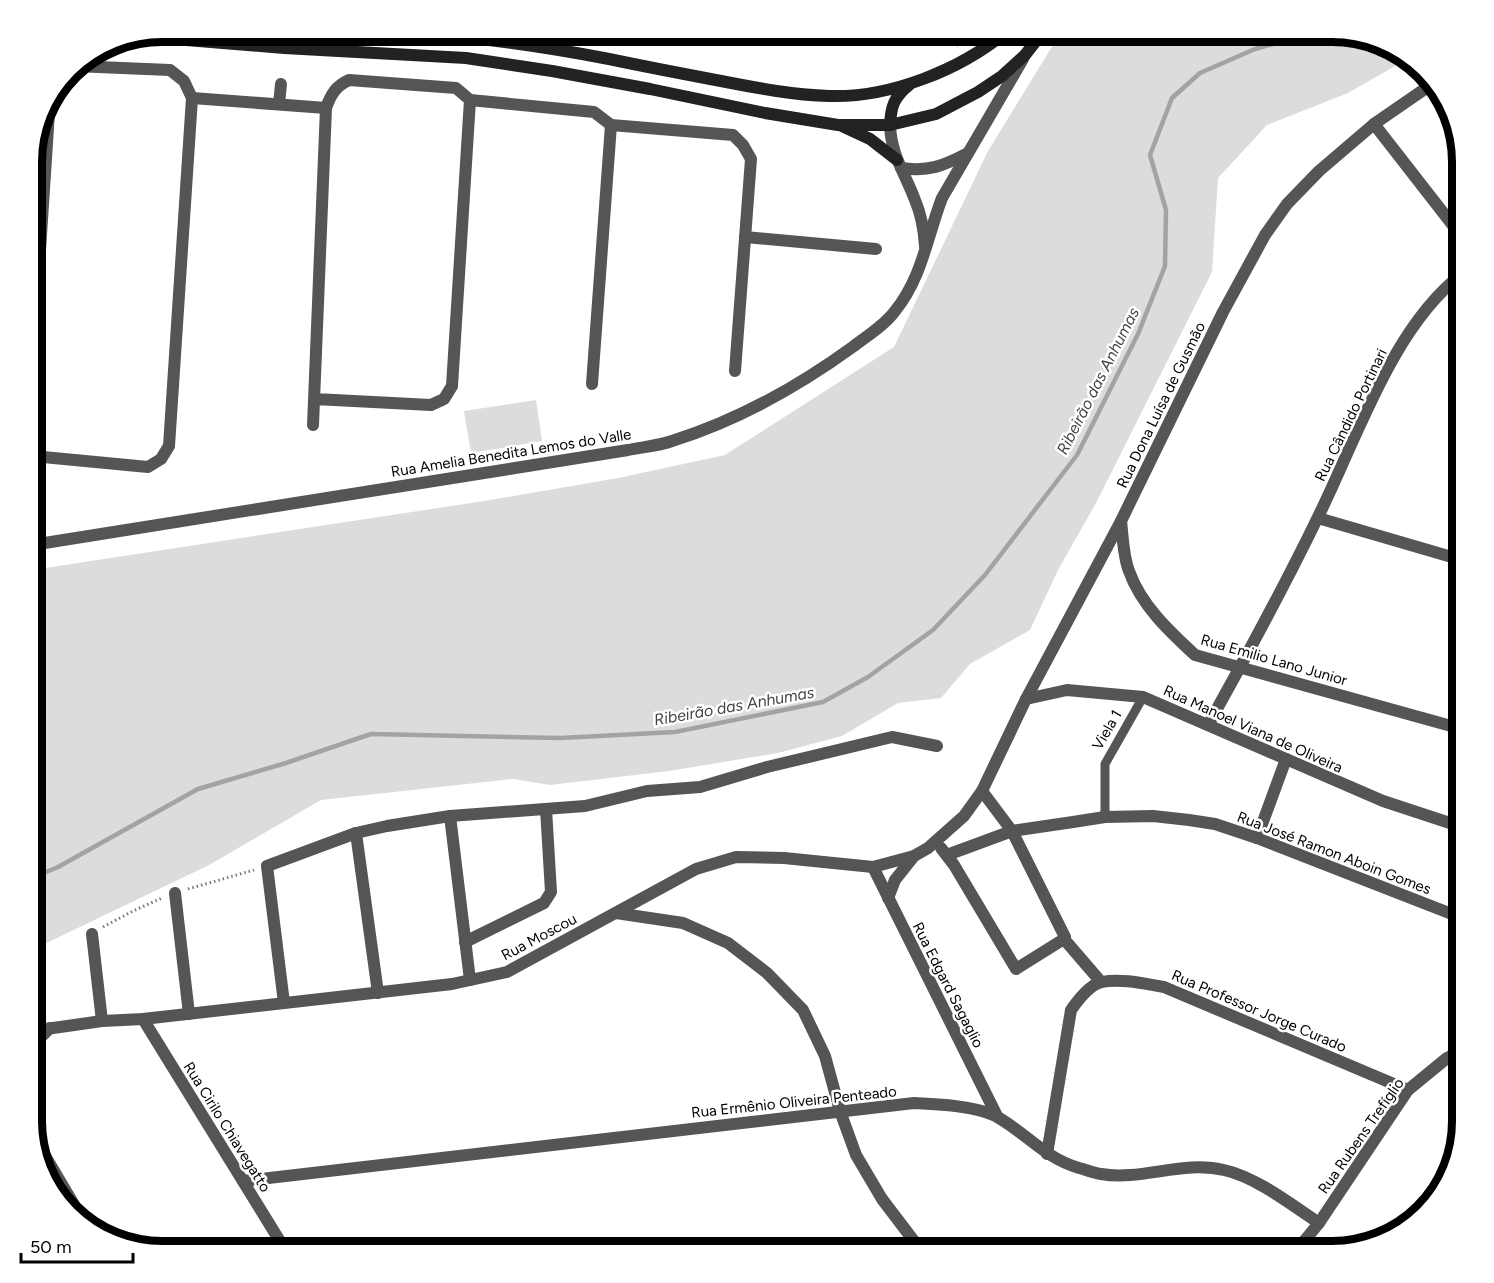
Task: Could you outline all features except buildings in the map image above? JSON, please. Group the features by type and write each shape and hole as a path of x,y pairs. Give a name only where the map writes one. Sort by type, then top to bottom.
{"main road":[{"path":"210,42 466,58 574,75 838,125 890,125 936,114 967,98 1002,76 1035,42"},
{"path":"502,42 585,55 782,93 832,96 883,91 912,83 966,58 991,42"},
{"path":"890,125 892,103 898,93 912,83"},
{"path":"838,125 870,139 899,164"}],"street":[{"name":"Rua Amelia Benedita Lemos do Valle","path":"42,543 670,442 716,425 770,398 834,360 894,313 912,286 926,253 942,198 1025,55"},
{"path":"42,456 148,466 161,459 169,446 192,98 184,81 170,70 89,67"},
{"path":"314,425 327,108 334,90 349,80 456,88 470,100 594,112 612,125 733,135 743,145 751,159 735,371"},
{"path":"279,104 281,84"},
{"name":"Rua Dona Luísa de Gusmão","path":"982,791 1026,699 1120,521 1223,312 1265,235 1287,204 1319,171 1374,124 1426,88"},
{"path":"192,98 327,108"},
{"path":"315,399 431,405 444,399 452,386 470,100"},
{"path":"42,220 48,122"},
{"path":"1374,124 1452,224"},
{"path":"592,384 612,125"},
{"path":"890,125 891,142 916,202 926,253"},
{"path":"899,164 917,170 932,169 969,152"},
{"path":"745,237 876,249"},
{"name":"Rua Cândido Portinari","path":"1208,725 1318,518 1383,378 1426,308 1452,283"},
{"path":"1318,518 1452,557"},
{"name":"Rua Emilio Lano Junior","path":"1120,521 1128,571 1144,599 1163,625 1194,654 1452,726"},
{"name":"Rua Manoel Viana de Oliveira","path":"1026,699 1067,690 1143,697 1383,801 1452,824"},
{"path":"284,1003 267,866 356,833 450,816 585,806 647,792 700,787 767,767 892,737 936,746"},
{"path":"1257,838 1286,759"},
{"path":"982,791 1012,831 1064,939 1101,982 1082,995 1071,1010 1047,1154"},
{"name":"Rua Moscou","path":"42,1029 102,1021 143,1019 378,993 470,980 507,972 696,869 736,858 784,858 873,867 914,856 928,848 964,816 982,791"},
{"path":"465,942 544,903 551,892 546,809"},
{"path":"450,816 470,980"},
{"name":"Rua José Ramon Aboin Gomes","path":"1064,939 1016,969 944,851 1012,831 1105,817 1153,816 1189,820 1215,824 1257,838 1452,914"},
{"path":"356,833 378,993"},
{"path":"888,898 895,880 914,856"},
{"name":"Rua Edgard Sagaglio","path":"873,867 997,1116"},
{"path":"175,893 189,1014"},
{"path":"616,913 683,923 728,943 767,973 803,1010 825,1056 840,1111 856,1155 882,1199 915,1241"},
{"path":"92,934 102,1021"},
{"name":"Rua Professor Jorge Curado","path":"1101,982 1140,982 1164,987 1408,1090"},
{"name":"Rua Cirilo Chiavegatto","path":"143,1019 280,1241"},
{"path":"42,1036 50,1028"},
{"name":"Rua Rubens Trefíglio","path":"1304,1241 1319,1223 1408,1090 1452,1055"},
{"name":"Rua Ermênio Oliveira Penteado","path":"243,1181 914,1103 957,1106 997,1116 1047,1154 1065,1164 1102,1174 1135,1174 1183,1168 1224,1170 1266,1187 1319,1223"},
{"path":"49,1163 69,1197"}],"lane":[{"name":"Viela 1","path":"1105,817 1105,764 1143,697"}],"path":[{"path":"92,934 133,911 175,893 267,866"}],"shaded area":[{"path":"1055,42 1332,42 1371,48 1400,63 1348,93 1267,125 1218,178 1212,272 1096,503 1058,570 1030,630 970,664 941,698 898,703 842,736 778,753 669,771 550,785 513,779 321,800 209,865 42,945 42,568 484,501 618,478 725,455 894,347 988,151"},
{"path":"536,400 542,441 471,453 464,411"}],"waterway":[{"name":"Ribeirão das Anhumas","path":"42,874 198,789 286,763 371,734 561,738 675,732 823,702 868,677 933,630 985,575 1077,455 1138,334 1165,266 1166,210 1150,155 1172,98 1200,73 1255,49 1280,42"}]}
